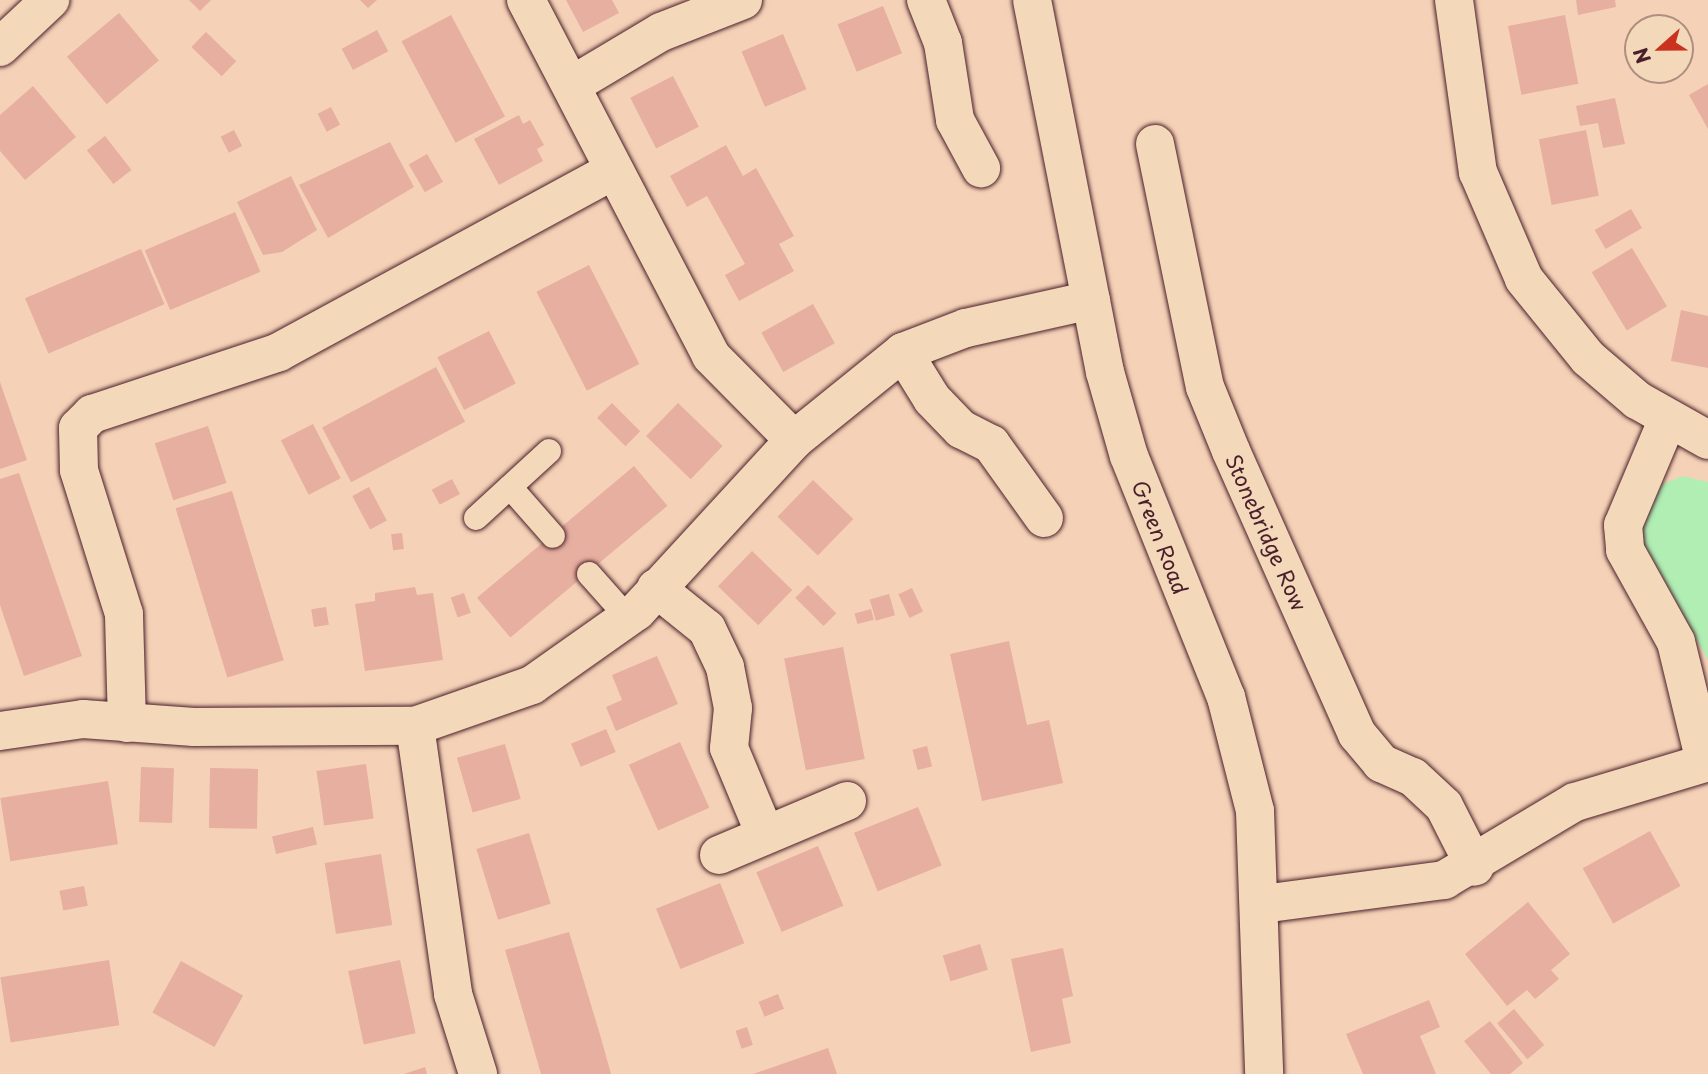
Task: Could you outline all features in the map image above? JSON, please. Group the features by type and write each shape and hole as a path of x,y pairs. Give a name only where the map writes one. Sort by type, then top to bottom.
{"street":[{"path":"0,47 50,0"},
{"path":"526,0 572,85 612,171 710,356 794,440"},
{"path":"572,85 661,32 743,0"},
{"path":"926,0 943,43 955,120 981,168"},
{"name":"Green Road","path":"1032,0 1091,300 1129,456 1226,697 1255,811 1262,904 1264,1074"},
{"path":"1454,0 1478,172 1495,224 1524,279 1559,326 1667,421 1708,440"},
{"name":"Stonebridge Row","path":"1154,144 1205,387 1231,451 1357,734 1381,764 1413,777 1444,806 1475,867"},
{"path":"127,723 124,614 79,470 78,428 92,414 279,352 612,171"},
{"path":"0,730 83,719 127,723 415,726 531,685 628,618 794,440 903,352 966,328 1091,300"},
{"path":"903,352 932,399 961,429 991,443 1044,518"},
{"path":"1262,904 1410,888 1475,867 1575,802 1706,762 1676,642 1625,550 1623,524 1667,421"},
{"path":"656,588 707,629 725,667 733,708 729,748 765,834"},
{"path":"415,726 453,994 478,1074"},
{"path":"719,855 848,801"}],"lane":[{"path":"476,518 549,451"},
{"path":"510,487 553,536"},
{"path":"589,574 628,618"}],"green space":[{"path":"1683,476 1708,482 1708,660 1643,543 1639,517 1652,488"}],"building":[{"path":"189,0 211,0 200,11"},
{"path":"360,0 377,0 368,8"},
{"path":"566,0 612,0 619,13 583,32"},
{"path":"1576,0 1615,0 1616,7 1578,15"},
{"path":"883,6 902,53 857,72 838,24"},
{"path":"119,13 159,60 107,104 67,57"},
{"path":"451,15 505,117 456,143 402,41"},
{"path":"1565,15 1578,84 1521,95 1508,26"},
{"path":"377,30 388,51 353,70 342,49"},
{"path":"206,32 236,61 222,76 191,47"},
{"path":"783,34 806,89 765,107 742,52"},
{"path":"673,76 699,127 656,149 630,98"},
{"path":"1708,84 1708,129 1689,95"},
{"path":"33,86 76,137 25,180 0,151 0,115"},
{"path":"1615,98 1625,144 1603,148 1598,123 1580,126 1576,106"},
{"path":"331,107 340,125 327,132 318,114"},
{"path":"519,115 523,124 530,120 544,145 537,149 543,161 499,185 474,139"},
{"path":"234,130 242,146 229,153 221,137"},
{"path":"1586,130 1599,196 1552,205 1539,139"},
{"path":"105,136 131,170 113,184 87,150"},
{"path":"390,142 414,187 328,238 299,185"},
{"path":"726,145 743,176 756,168 794,236 779,244 794,271 739,301 725,275 745,264 707,196 687,207 670,176"},
{"path":"427,154 443,182 425,192 409,164"},
{"path":"291,176 317,230 282,252 263,255 237,202"},
{"path":"1631,209 1642,228 1606,249 1595,230"},
{"path":"235,212 260,272 170,310 145,250"},
{"path":"1632,248 1667,306 1627,330 1592,272"},
{"path":"141,249 164,304 48,353 25,298"},
{"path":"589,265 639,364 587,391 536,292"},
{"path":"813,304 835,343 783,372 761,333"},
{"path":"1681,310 1708,316 1708,368 1671,361"},
{"path":"489,331 516,384 464,410 437,357"},
{"path":"436,367 465,422 351,482 322,428"},
{"path":"0,382 27,460 0,469"},
{"path":"612,403 640,431 625,446 597,418"},
{"path":"678,403 723,446 691,479 646,436"},
{"path":"313,424 341,478 309,495 281,440"},
{"path":"208,426 227,483 173,500 155,443"},
{"path":"634,466 667,506 510,638 477,598"},
{"path":"19,473 82,656 24,676 0,605 0,479"},
{"path":"452,479 460,494 440,505 432,490"},
{"path":"813,480 853,519 818,556 778,517"},
{"path":"369,487 387,521 370,529 352,496"},
{"path":"232,491 284,660 227,678 176,508"},
{"path":"402,533 404,549 393,550 391,534"},
{"path":"752,551 792,590 758,625 718,586"},
{"path":"808,585 836,613 824,626 795,598"},
{"path":"415,587 417,595 433,593 443,660 365,671 355,604 375,601 375,593"},
{"path":"912,588 923,612 909,618 898,594"},
{"path":"464,593 471,613 458,617 451,598"},
{"path":"889,594 895,615 876,621 870,600"},
{"path":"326,607 329,625 314,627 311,609"},
{"path":"871,609 874,620 857,624 855,613"},
{"path":"1009,641 1027,725 1049,720 1063,783 982,801 950,654"},
{"path":"843,647 865,759 806,770 784,658"},
{"path":"657,656 678,704 616,731 606,707 622,700 612,675"},
{"path":"606,729 616,752 581,767 571,744"},
{"path":"680,742 709,808 658,831 629,765"},
{"path":"505,744 521,799 473,813 457,758"},
{"path":"927,746 932,766 918,770 912,750"},
{"path":"366,764 374,818 324,825 316,771"},
{"path":"141,767 174,768 172,823 139,822"},
{"path":"210,768 258,769 257,829 209,828"},
{"path":"108,781 118,844 10,861 0,798"},
{"path":"918,807 942,865 878,891 854,833"},
{"path":"313,827 317,845 276,854 272,836"},
{"path":"1650,831 1681,886 1613,923 1583,868"},
{"path":"529,833 551,904 498,920 476,849"},
{"path":"818,846 843,906 782,932 756,872"},
{"path":"381,854 392,925 336,934 325,863"},
{"path":"720,883 744,943 680,969 656,909"},
{"path":"84,886 88,906 63,910 59,891"},
{"path":"1528,902 1570,954 1551,970 1559,979 1535,999 1527,990 1507,1006 1465,954"},
{"path":"569,932 611,1074 541,1074 505,950"},
{"path":"980,944 988,970 951,981 943,955"},
{"path":"1063,948 1073,996 1062,999 1071,1043 1031,1052 1011,959"},
{"path":"109,960 119,1025 11,1042 0,977"},
{"path":"400,960 416,1033 364,1044 348,971"},
{"path":"181,961 243,995 214,1047 152,1013"},
{"path":"778,994 784,1009 765,1017 759,1002"},
{"path":"1429,1000 1440,1027 1420,1036 1436,1074 1363,1074 1346,1034"},
{"path":"1514,1009 1544,1045 1527,1059 1497,1023"},
{"path":"1490,1021 1523,1063 1510,1074 1491,1074 1464,1041"},
{"path":"747,1027 753,1045 741,1049 736,1031"},
{"path":"828,1048 837,1074 753,1074"},
{"path":"425,1067 427,1074 404,1074"}]}
